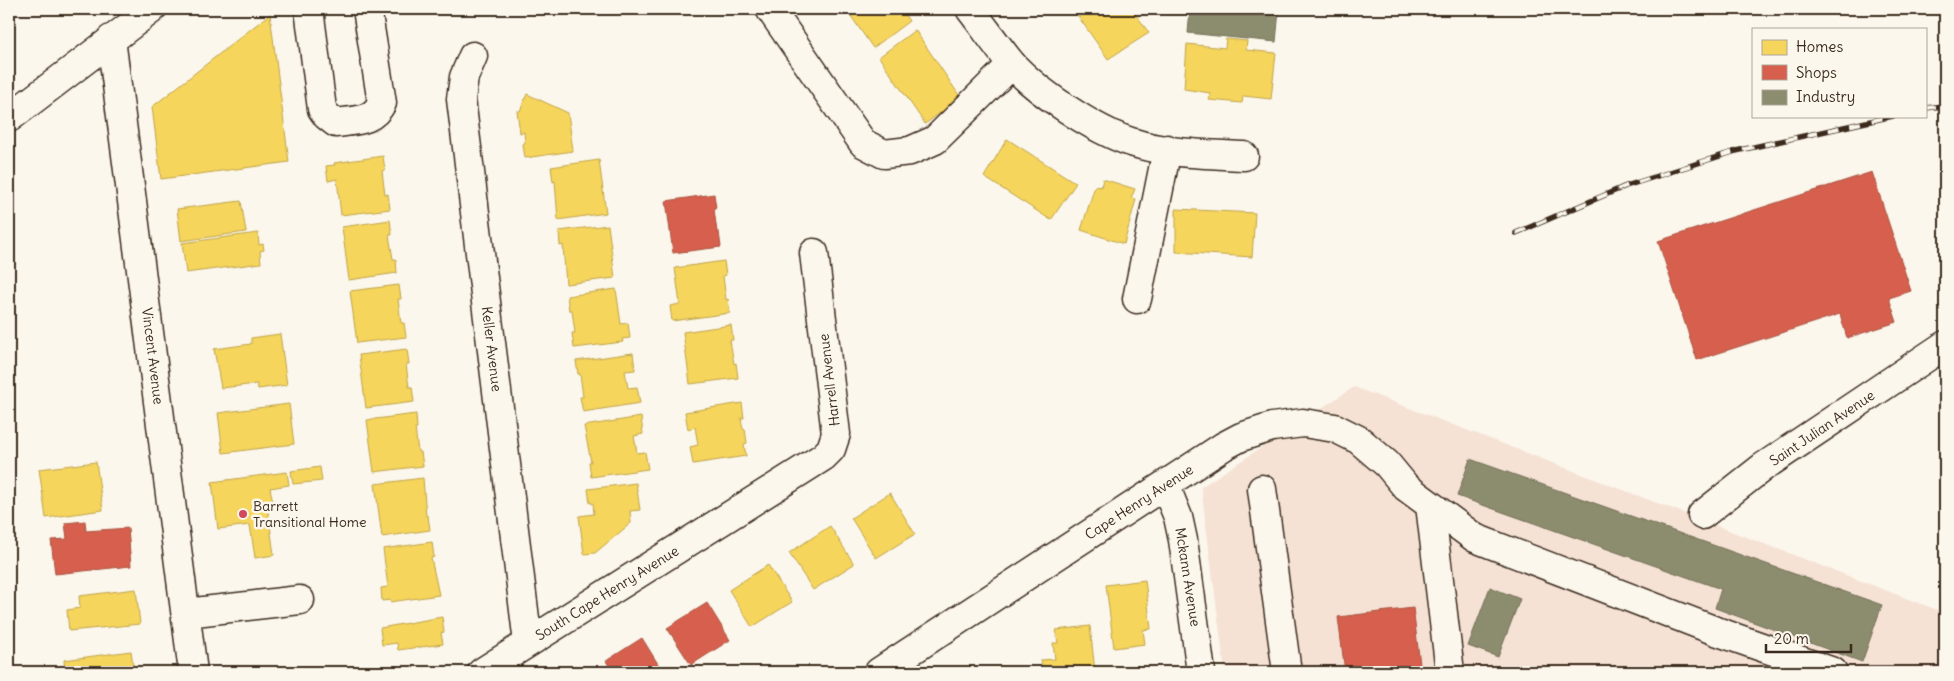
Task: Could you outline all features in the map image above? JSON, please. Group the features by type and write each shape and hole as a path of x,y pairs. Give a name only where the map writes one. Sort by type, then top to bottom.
{"street":[{"path":"9,118 152,9"},
{"path":"309,9 322,109 327,116 336,122 369,118 378,111 382,102 366,9"},
{"path":"770,9 863,143 884,154 910,151 935,140 1012,64"},
{"path":"970,9 1012,64 1041,89 1083,120 1131,142 1167,149 1244,156"},
{"name":"Vincent Avenue","path":"112,39 193,672"},
{"name":"Keller Avenue","path":"473,56 464,77 461,99 528,644"},
{"path":"1136,299 1167,149"},
{"name":"Harrell Avenue","path":"733,514 823,458 831,449 836,434 814,253"},
{"name":"Saint Julian Avenue","path":"1702,515 1763,467 1945,346"},
{"name":"Cape Henry Avenue","path":"879,672 1241,437 1272,427 1303,423 1335,428 1359,440 1387,464 1406,487 1475,538 1716,631 1834,672"},
{"name":"Mckann Avenue","path":"1165,485 1178,517 1183,540 1202,672"},
{"path":"1262,489 1287,672"},
{"path":"1430,505 1450,672"},
{"name":"South Cape Henry Avenue","path":"482,672 733,514"},
{"path":"186,613 300,600"}],"shaded area":[{"path":"1354,387 1945,613 1945,672 1225,672 1201,487"}],"building: Homes":[{"path":"846,9 901,9 909,21 873,48"},
{"path":"1073,9 1132,9 1149,33 1108,59"},
{"path":"270,14 289,162 161,179 152,107"},
{"path":"915,30 961,98 925,124 879,57"},
{"path":"1226,39 1247,41 1246,50 1276,53 1271,99 1243,96 1242,103 1209,100 1210,93 1184,89 1187,44 1225,48"},
{"path":"527,94 568,113 573,151 525,158 524,132 520,133 517,111 520,111"},
{"path":"1007,139 1076,183 1051,220 984,177"},
{"path":"383,156 385,170 382,171 385,195 388,194 390,209 341,215 337,179 328,181 326,166 335,165 334,163"},
{"path":"599,160 606,213 558,220 555,181 553,182 551,167"},
{"path":"1103,179 1135,189 1131,198 1136,199 1124,244 1081,230 1095,186 1101,187"},
{"path":"241,201 246,232 181,241 177,209"},
{"path":"1176,209 1255,213 1252,257 1176,252"},
{"path":"390,220 392,235 389,235 393,259 396,259 397,273 349,280 342,227"},
{"path":"608,225 615,278 566,284 563,245 560,246 559,231"},
{"path":"258,233 259,245 263,244 264,250 260,251 261,263 186,273 182,243"},
{"path":"724,261 726,275 723,276 726,300 728,299 730,313 672,321 670,306 680,304 675,268"},
{"path":"399,285 401,299 398,299 401,323 404,323 406,337 357,343 350,291"},
{"path":"616,289 621,324 628,323 630,338 622,339 623,342 574,348 572,333 575,333 572,310 569,310 567,296"},
{"path":"731,325 733,340 730,340 738,378 690,384 683,332"},
{"path":"280,334 287,385 258,389 257,384 221,388 214,349 251,344 251,338"},
{"path":"407,349 409,364 406,364 409,387 412,387 414,402 366,408 359,355"},
{"path":"633,353 635,370 625,371 628,388 637,387 640,403 583,412 580,397 583,397 580,374 578,374 576,361"},
{"path":"742,403 744,418 741,418 747,443 744,444 746,456 693,464 690,447 698,445 695,427 688,429 685,412"},
{"path":"289,404 294,444 223,453 218,413"},
{"path":"416,414 417,428 415,428 418,452 421,452 423,466 374,472 367,420"},
{"path":"641,417 643,434 634,436 637,453 645,452 648,469 591,477 589,462 591,462 584,426"},
{"path":"96,462 103,510 46,518 39,469"},
{"path":"320,467 322,481 293,484 291,471"},
{"name":"Barrett Transitional Home","path":"287,472 289,485 270,488 273,502 267,503 274,555 255,558 250,525 218,529 212,482"},
{"path":"423,478 426,516 428,516 430,530 382,537 375,484"},
{"path":"636,483 640,510 630,511 631,523 595,553 584,554 579,516 594,514 593,503 590,503 588,489"},
{"path":"890,493 915,534 876,558 851,518"},
{"path":"830,526 854,564 813,590 789,553"},
{"path":"432,542 434,557 431,558 439,595 390,602 390,600 382,601 381,588 388,587 383,549"},
{"path":"768,565 792,602 752,627 729,590"},
{"path":"1145,580 1151,629 1143,630 1145,644 1114,648 1106,585"},
{"path":"136,589 140,624 69,631 67,610 80,608 79,596"},
{"path":"442,617 444,632 441,633 443,644 398,650 397,643 382,645 380,628"},
{"path":"1090,626 1095,672 1043,672 1041,660 1055,659 1053,643 1058,643 1056,630"},
{"path":"131,651 134,672 65,672 64,660"}],"building: Shops":[{"path":"1872,172 1911,291 1889,298 1897,322 1847,338 1840,314 1697,360 1658,241"},
{"path":"714,194 717,232 719,232 721,247 673,253 666,201"},
{"path":"85,521 86,531 128,528 131,566 55,574 51,540 67,539 65,523"},
{"path":"707,603 730,640 691,665 667,628"},
{"path":"1413,608 1421,672 1345,672 1338,617"},
{"path":"642,638 663,672 613,672 606,661"}],"building: Industry":[{"path":"1190,9 1279,10 1276,42 1188,33"},
{"path":"1470,459 1882,605 1862,662 1715,608 1721,589 1457,496"},
{"path":"1490,587 1520,599 1498,657 1468,646"}],"railway":[{"path":"1926,108 1945,106"},
{"path":"1516,233 1626,186 1736,151 1884,118"}],"place":[{"name":"Barrett Transitional Home","path":"243,514"}]}
